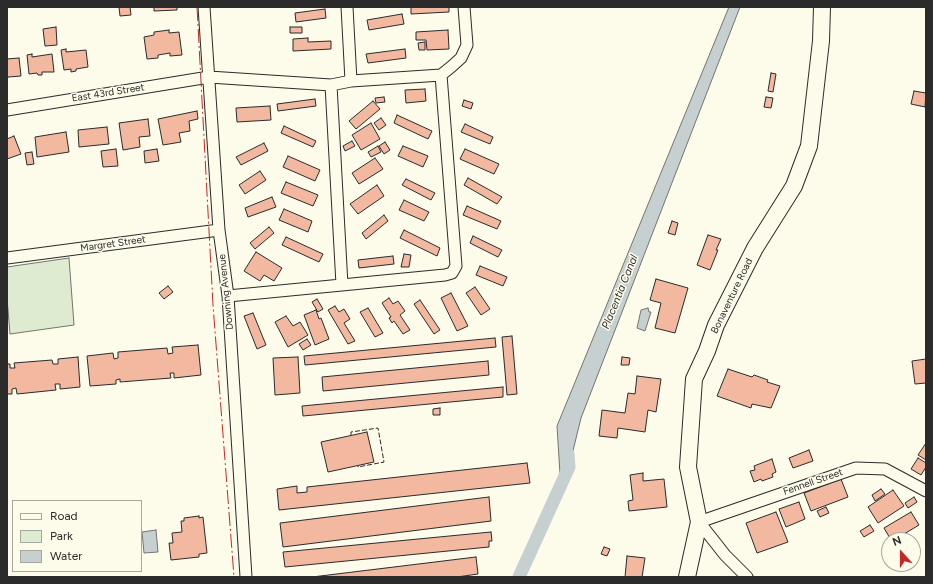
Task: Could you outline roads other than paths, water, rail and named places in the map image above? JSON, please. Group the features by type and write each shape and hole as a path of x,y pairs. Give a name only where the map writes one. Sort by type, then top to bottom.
{"street":[{"name":"Downing Avenue","path":"204,7 219,230 228,296 246,577"},
{"path":"347,7 351,81"},
{"path":"228,296 445,275 452,273 456,266 441,75 461,58 467,45 464,7"},
{"name":"Bonaventure Road","path":"747,577 725,555 699,522 688,467 694,379 707,351 716,325 755,248 794,186 809,146 821,42 822,7"},
{"name":"East 43rd Street","path":"7,110 209,77 331,84 351,81 441,75"},
{"path":"331,84 342,285"},
{"name":"Margret Street","path":"7,258 219,230"},
{"name":"Fennell Street","path":"699,522 856,468 885,469 926,491"},
{"path":"687,577 699,522"}],"water":[{"path":"729,7 740,7 581,418 569,467 518,577 560,474 557,426"},
{"path":"648,308 649,312 651,312 645,331 637,328 641,310"},
{"path":"156,530 158,552 144,553 142,532"}],"waterway":[{"name":"Placentia Canal","path":"519,577 569,467 568,454"}]}
